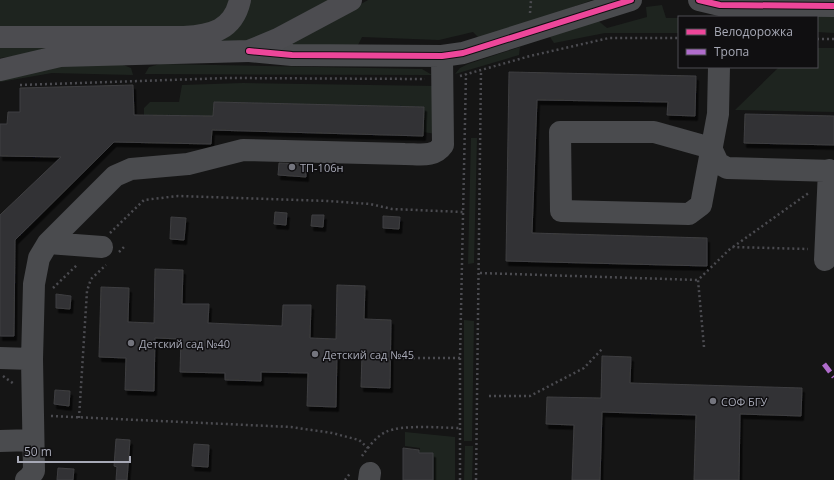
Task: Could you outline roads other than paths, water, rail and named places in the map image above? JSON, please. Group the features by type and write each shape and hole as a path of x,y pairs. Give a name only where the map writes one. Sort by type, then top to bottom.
{"main road":[{"path":"0,37 184,37 208,35 226,25 238,10 240,0"},
{"path":"0,70 60,56 249,51 278,39 351,0"}],"street":[{"path":"249,51 292,55 442,56 484,48 631,0"},
{"path":"713,8 834,6"},
{"path":"26,480 34,470 32,359 34,284 39,258 48,243 116,176 131,169 188,164 242,150 405,154 432,154 438,152 443,145 442,56"},
{"path":"719,68 718,114 711,148 701,205 689,214 561,211 560,132 654,132 711,148 718,163 727,168 830,174 826,255"},
{"path":"48,243 106,252"},
{"path":"0,358 32,359"},
{"path":"0,441 34,440"}],"place":[{"name":"ТП-106н","path":"292,167"},
{"name":"Детский сад №40","path":"131,343"},
{"name":"Детский сад №45","path":"315,354"},
{"name":"СОФ БГУ","path":"713,401"}]}
